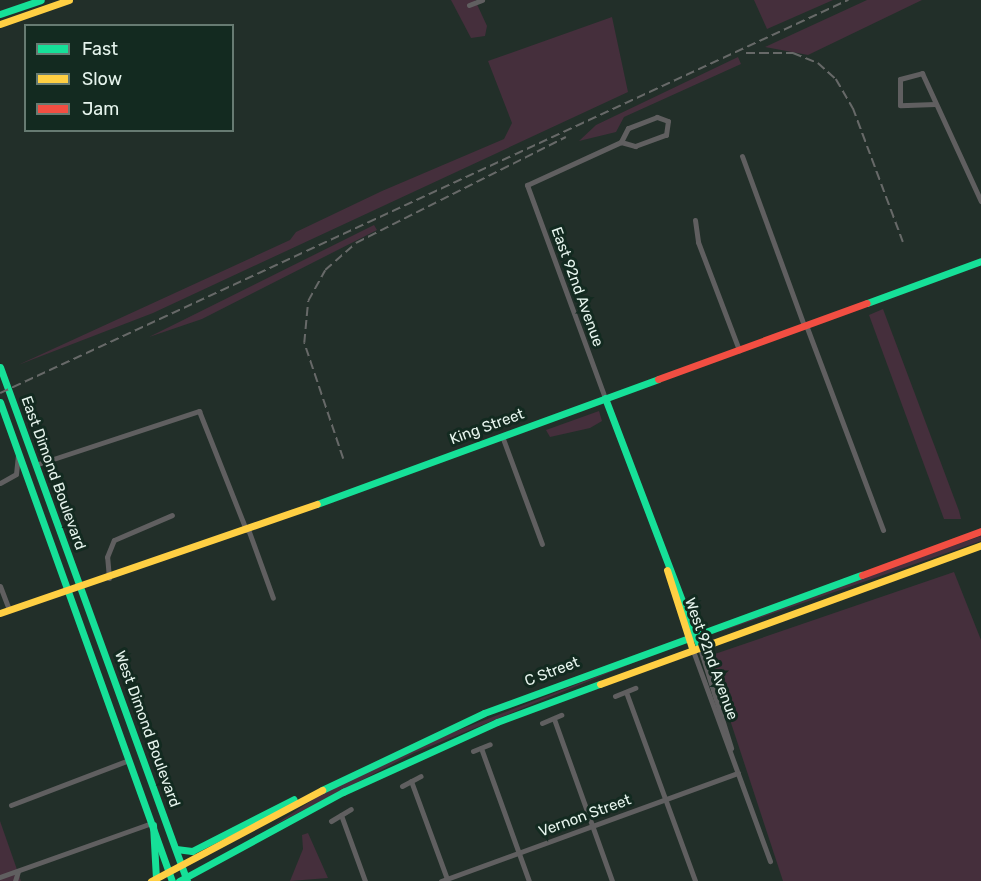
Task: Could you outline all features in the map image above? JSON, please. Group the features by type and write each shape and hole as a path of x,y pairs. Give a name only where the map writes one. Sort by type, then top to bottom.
{"main road":[{"path":"0,14 41,0"},
{"path":"20,17 49,0"},
{"path":"0,24 69,0"},
{"name":"King Street","path":"0,613 247,530 981,261"},
{"name":"East Dimond Boulevard","path":"0,367 80,587"},
{"name":"West 92nd Avenue","path":"605,398 664,553 695,647"},
{"name":"East Dimond Boulevard","path":"0,402 70,591"},
{"name":"C Street","path":"153,880 321,789 484,713 691,634 981,531"},
{"name":"C Street","path":"184,880 431,750 695,647 981,544"},
{"name":"West Dimond Boulevard","path":"80,587 182,865 184,880"},
{"name":"West Dimond Boulevard","path":"70,591 172,881"},
{"path":"176,849 192,851 321,789"},
{"path":"152,824 153,880"},
{"path":"198,881 199,871"}],"street":[{"path":"468,5 482,0"},
{"path":"936,104 900,105 900,79 922,74 936,104 981,201"},
{"path":"657,117 668,121 666,135 635,146 621,142 628,128 657,117"},
{"name":"East 92nd Avenue","path":"605,398 527,185 621,142"},
{"path":"742,156 883,530"},
{"path":"695,220 698,242 739,350"},
{"path":"35,465 200,411 273,598"},
{"path":"502,436 542,544"},
{"path":"0,483 16,474 18,452"},
{"path":"109,578 108,549 114,540 172,516"},
{"path":"0,586 9,610"},
{"name":"West 92nd Avenue","path":"695,647 770,861"},
{"path":"615,696 635,688"},
{"path":"626,692 695,881"},
{"path":"542,723 561,716"},
{"path":"554,719 612,881"},
{"path":"473,751 490,744"},
{"path":"481,748 529,881"},
{"path":"11,805 129,760"},
{"name":"Vernon Street","path":"445,880 738,773"},
{"path":"402,786 421,776"},
{"path":"411,781 445,880"},
{"path":"331,820 351,809"},
{"path":"341,815 365,881"},
{"path":"0,877 152,824"},
{"path":"15,881 18,871"}],"shaded area":[{"path":"451,0 475,0 487,26 485,36 471,38"},
{"path":"754,0 833,0 767,29"},
{"path":"867,0 922,0 808,55 765,47"},
{"path":"612,17 628,92 153,313 18,365 290,240 296,232 382,191 504,139 512,123 488,61"},
{"path":"738,57 741,64 624,117 616,132 579,141 596,125"},
{"path":"374,225 377,230 202,319 149,337"},
{"path":"883,309 961,519 944,519 869,315"},
{"path":"599,411 602,421 590,428 550,437 546,430"},
{"path":"981,536 981,541 717,633 781,606"},
{"path":"954,572 981,640 981,881 783,881 709,656"},
{"path":"667,649 414,753 271,827 331,788 426,743"},
{"path":"0,821 21,881 0,881"},
{"path":"308,833 328,878 290,881 303,849 302,835"}],"railway":[{"path":"0,393 848,0"},
{"path":"746,53 793,53 818,63 836,79 853,108 903,242"},
{"path":"343,459 304,343 308,301 325,270 356,243 566,137"}],"traffic: fast":[{"path":"0,14 41,0"},
{"path":"867,303 981,261"},
{"path":"0,367 187,881"},
{"path":"317,504 658,379"},
{"path":"605,398 699,645"},
{"path":"0,402 172,881"},
{"path":"322,790 484,713 862,575"},
{"path":"179,881 343,792 497,722 600,684"},
{"path":"176,849 192,851 294,799"},
{"path":"153,825 156,879"}],"traffic: slow":[{"path":"0,24 69,0"},
{"path":"0,613 317,504"},
{"path":"600,684 981,545"},
{"path":"667,570 692,648"},
{"path":"151,881 322,790"}],"traffic: jam":[{"path":"658,379 867,303"},
{"path":"862,575 981,531"}]}
